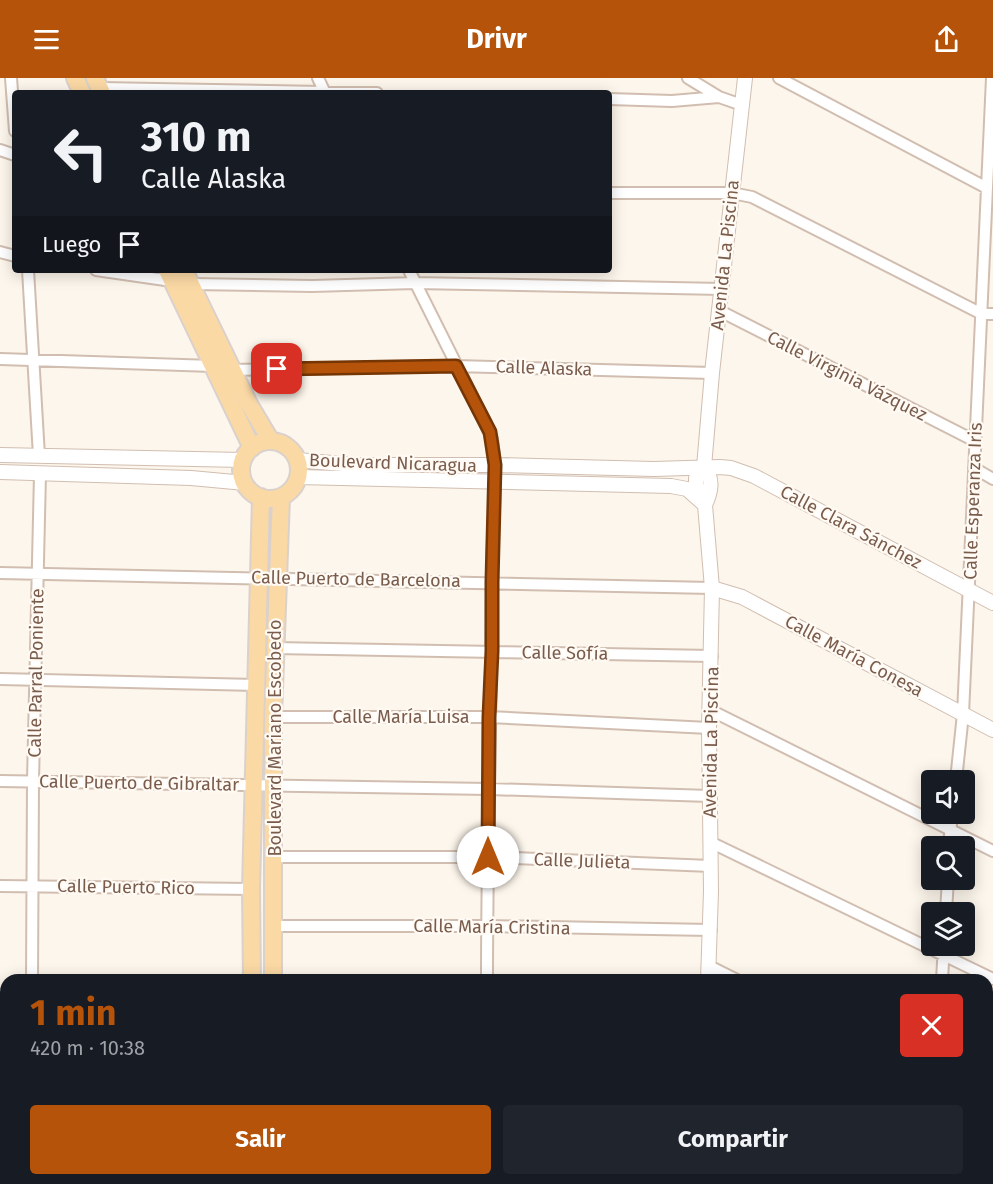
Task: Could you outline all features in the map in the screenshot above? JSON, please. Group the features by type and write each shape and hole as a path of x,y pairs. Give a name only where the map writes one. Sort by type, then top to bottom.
{"main road":[{"path":"178,276 247,454"},
{"path":"178,276 271,441"},
{"path":"271,441 287,447 297,460 298,477 292,489 274,499 261,497 249,489 244,483 241,468 247,454 264,442 271,441"},
{"name":"Boulevard Mariano Escobedo","path":"252,974 251,889 261,497"},
{"name":"Boulevard Mariano Escobedo","path":"273,974 274,648 281,497"}],"street":[{"path":"688,78 719,97 742,105"},
{"name":"Avenida La Piscina","path":"709,973 711,866 709,728 712,588 705,505 696,485 696,478 704,467 712,373 745,78"},
{"path":"779,78 987,188"},
{"name":"Calle Esperanza Iris","path":"957,770 963,714 975,441 988,314 987,188 992,78"},
{"path":"99,86 250,90"},
{"path":"612,99 672,101 719,97"},
{"path":"612,193 732,193 761,200 988,314"},
{"path":"28,273 39,456"},
{"path":"137,273 312,286 415,283 722,289"},
{"path":"410,273 490,432 495,465 489,717 487,974"},
{"name":"Calle Virginia Vázquez","path":"720,311 975,441"},
{"path":"0,359 213,366"},
{"name":"Calle Alaska","path":"232,370 456,366 712,373"},
{"path":"0,455 247,454"},
{"name":"Boulevard Nicaragua","path":"297,460 355,465 495,465 654,469 704,467"},
{"name":"Calle Clara Sánchez","path":"704,467 731,468 754,476 993,603"},
{"path":"974,468 993,478"},
{"path":"0,472 191,478 244,483"},
{"name":"Calle Parral Poniente","path":"32,974 33,781 40,474"},
{"name":"Boulevard Nicaragua","path":"298,477 670,486 687,489 705,505"},
{"name":"Calle Puerto de Barcelona","path":"0,573 712,588"},
{"name":"Calle María Conesa","path":"712,588 749,600 993,730"},
{"name":"Calle Sofía","path":"274,648 712,656"},
{"path":"0,679 256,685"},
{"path":"710,710 993,851"},
{"name":"Calle María Luisa","path":"273,717 489,717 709,728"},
{"name":"Calle Puerto de Gibraltar","path":"0,781 489,789 710,796"},
{"path":"950,836 951,824"},
{"path":"710,842 921,938"},
{"name":"Calle Julieta","path":"274,857 488,857 711,866"},
{"name":"Calle Puerto Rico","path":"0,886 251,889"},
{"name":"Calle María Cristina","path":"273,926 487,926 711,930"},
{"path":"942,974 944,956"},
{"path":"955,956 985,974"}],"route":[{"path":"277,369 456,366 490,432 495,465 488,857"}]}
